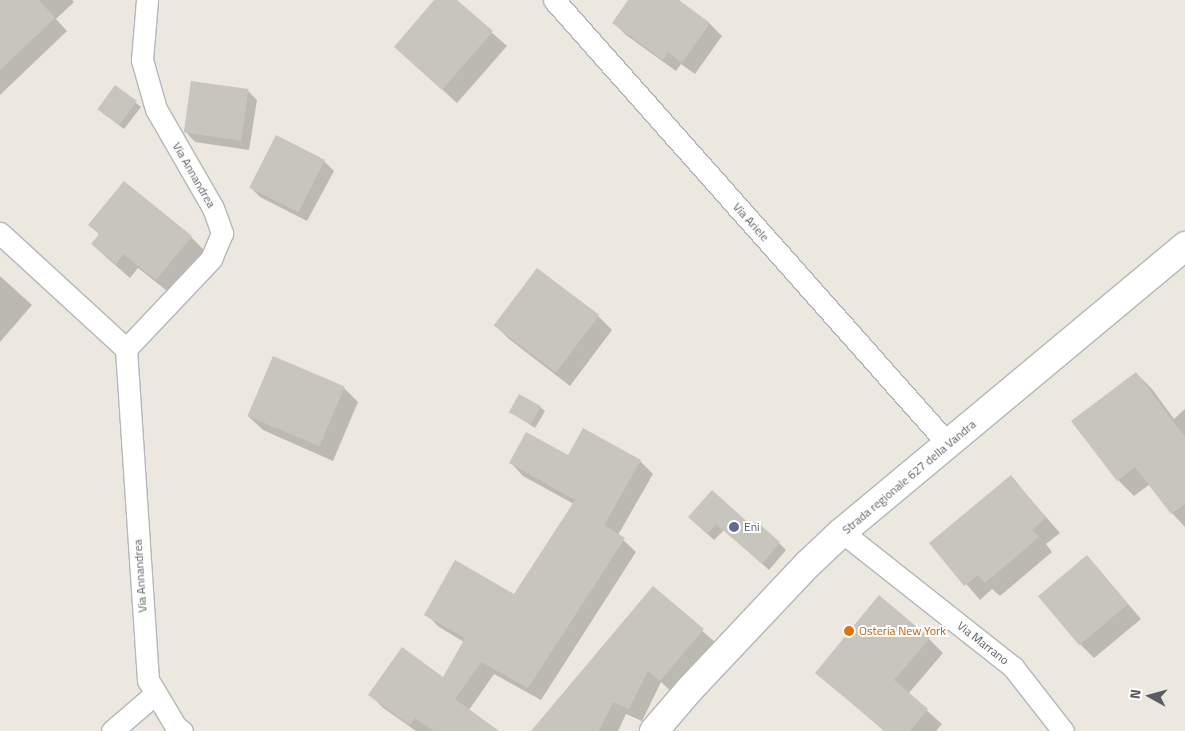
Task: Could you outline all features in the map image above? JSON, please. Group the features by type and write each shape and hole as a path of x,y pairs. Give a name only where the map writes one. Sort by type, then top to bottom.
{"main road":[{"name":"Strada regionale 627 della Vandra","path":"654,731 690,689 808,564 842,532 1185,246"}],"street":[{"name":"Via Annandrea","path":"147,0 142,60 156,109 213,208 222,233 211,259 126,349 148,680 176,727 182,731"},
{"name":"Via Ariele","path":"554,0 948,444"},
{"path":"0,233 126,349"},
{"name":"Via Marrano","path":"842,532 1013,667 1062,731"},
{"path":"112,731 156,693"}],"building":[{"path":"0,0 39,0 55,18 0,70"},
{"path":"434,0 457,0 493,31 442,90 394,47"},
{"path":"628,0 679,0 710,23 682,63 668,52 663,60 612,23"},
{"path":"191,81 248,89 241,141 184,132"},
{"path":"115,85 137,101 119,125 97,109"},
{"path":"276,135 325,160 298,213 249,188"},
{"path":"124,181 192,236 156,280 123,254 116,264 91,244 99,234 88,225"},
{"path":"537,268 599,315 556,372 494,326"},
{"path":"273,356 345,386 319,446 248,416"},
{"path":"1136,372 1185,437 1185,504 1171,514 1135,467 1117,481 1071,421"},
{"path":"519,394 541,406 531,424 509,412"},
{"path":"583,428 641,460 604,525 625,538 528,688 481,662 455,699 499,731 434,731 415,718 410,725 368,695 402,647 443,677 465,638 424,615 455,560 514,594 575,500 509,463 526,432 568,455"},
{"path":"1011,475 1046,518 1032,530 1039,537 985,583 978,575 964,586 929,543"},
{"path":"712,490 752,526 756,521 780,542 762,564 716,524 707,534 688,517"},
{"path":"1087,555 1128,604 1079,645 1038,596"},
{"path":"653,586 704,629 660,681 648,671 629,709 613,702 599,731 531,731"},
{"path":"879,595 930,638 894,680 928,709 910,731 885,731 815,673"}],"place":[{"name":"Eni","path":"734,527"},
{"name":"Osteria New York","path":"849,631"}]}
